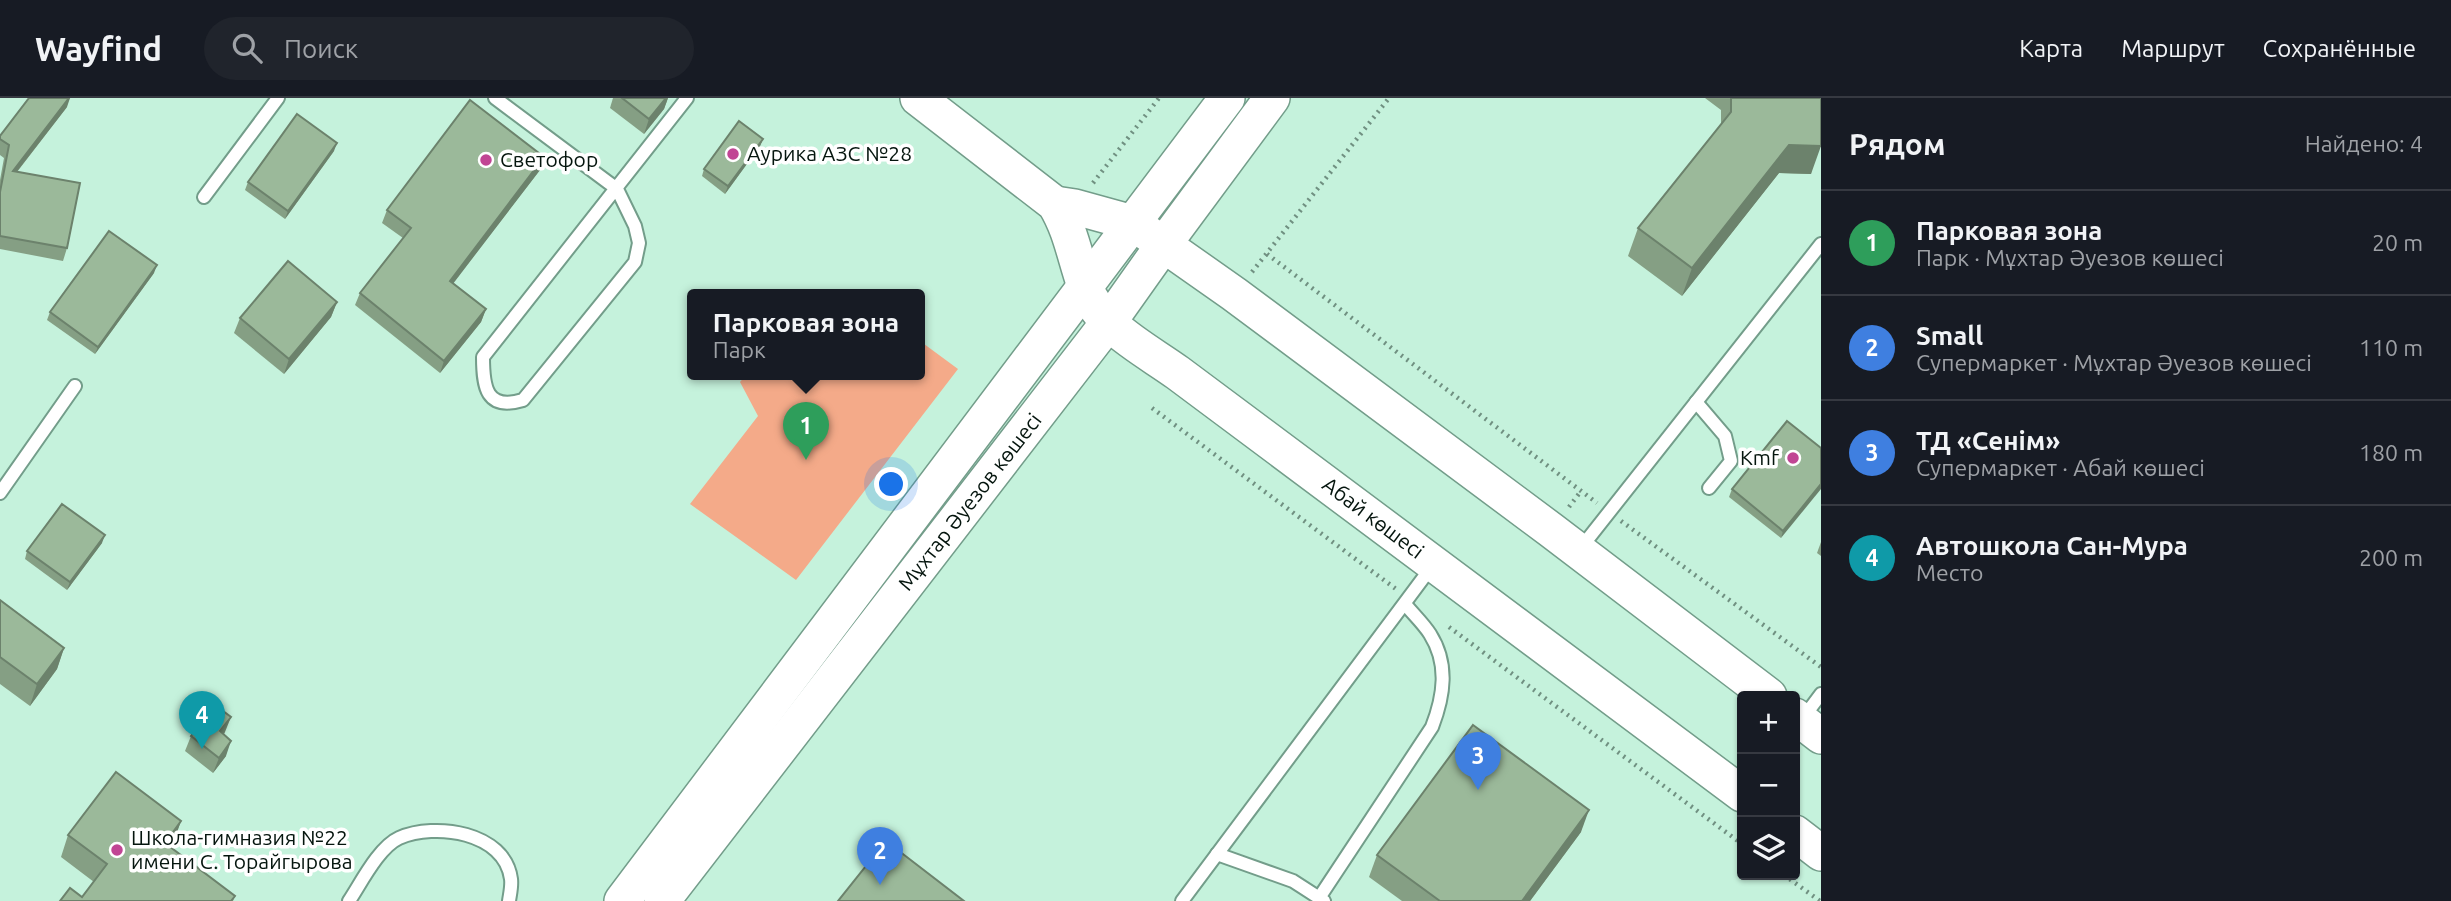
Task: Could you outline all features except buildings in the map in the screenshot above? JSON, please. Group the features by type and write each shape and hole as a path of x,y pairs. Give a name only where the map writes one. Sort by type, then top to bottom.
{"main road":[{"name":"Абай көшесі","path":"918,98 1065,206 1133,222 1578,550 1762,691"},
{"name":"Мұхтар Әуезов көшесі","path":"646,895 1133,222 1227,98"},
{"name":"Мұхтар Әуезов көшесі","path":"646,895 1108,323 1272,98"},
{"name":"Абай көшесі","path":"1065,206 1065,219 1086,289 1108,323 1737,790"},
{"path":"1800,837 1821,853"}],"lane":[{"path":"204,197 278,98"},
{"path":"495,98 617,189 639,243 635,262 523,400 508,405 493,399 483,383 483,357 617,189 687,98"},
{"path":"1578,550 1821,244"},
{"path":"0,493 75,386"},
{"path":"1696,402 1724,436 1731,461 1709,488"},
{"path":"1182,901 1434,564"},
{"path":"1217,854 1293,881 1322,900 1432,727 1441,702 1444,683 1441,662 1431,635 1405,604"},
{"path":"349,901 383,851 397,839 416,833 438,831 474,836 489,845 508,868 511,879 509,901"}],"path":[{"path":"1065,206 1159,98"},
{"path":"1234,295 1389,98"},
{"path":"1267,254 1609,512 1821,667"},
{"path":"1791,880 1820,901"}],"shaded area":[{"path":"925,345 958,369 796,580 690,504 758,416 740,382 925,380"}],"place":[{"name":"Аурика АЗС №28","path":"733,154"},
{"name":"Светофор","path":"486,160"},
{"name":"Kmf","path":"1793,458"},
{"name":"Парковая зона","path":"806,460"},
{"name":"Автошкола Сан-Мура","path":"202,749"},
{"name":"ТД «Сенім»","path":"1478,790"},
{"name":"Школа-гимназия №22 имени С. Торайгырова","path":"117,850"},
{"name":"Small","path":"880,885"}]}
